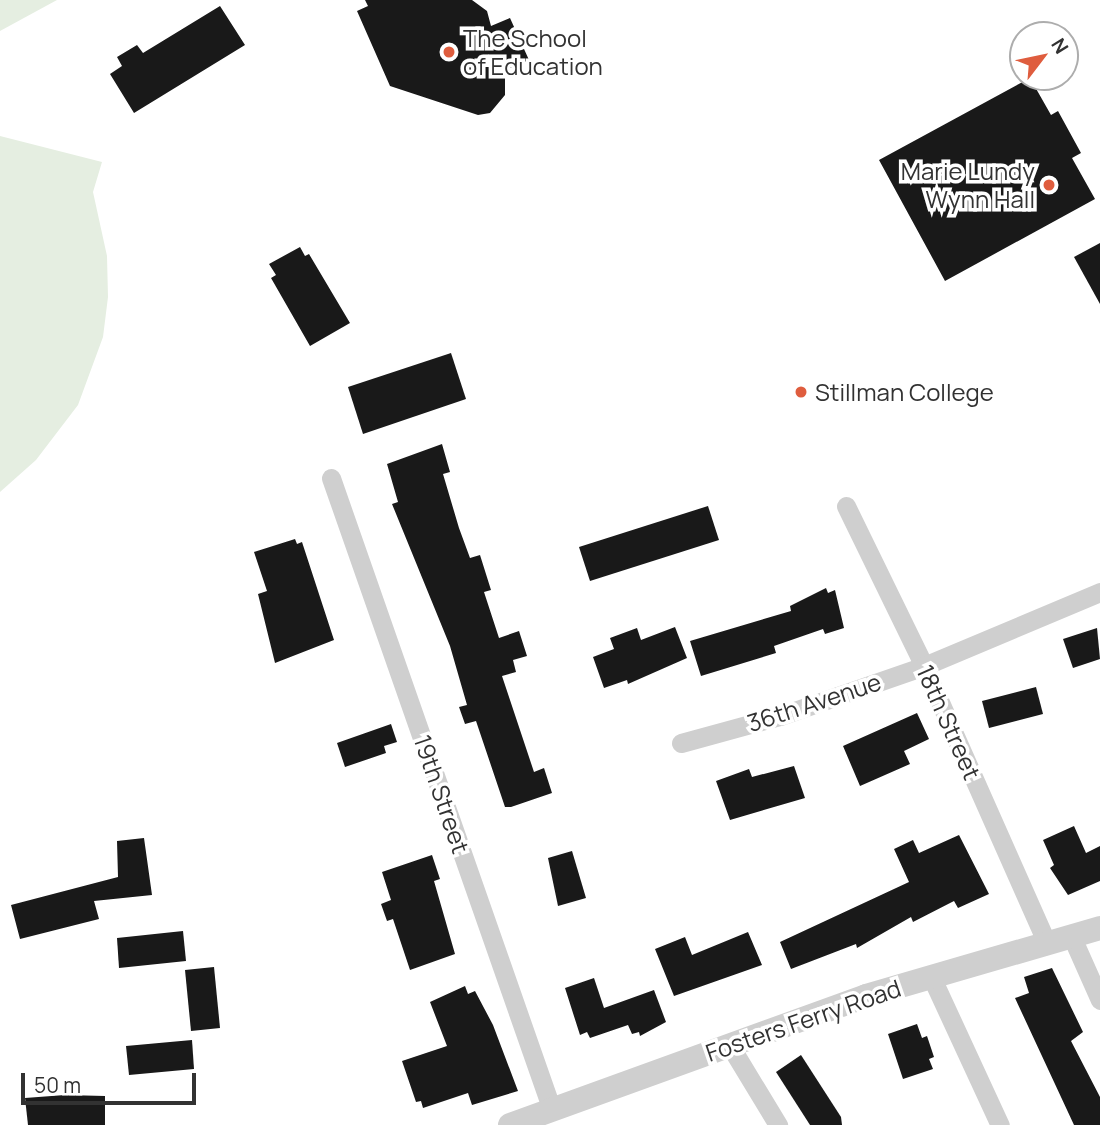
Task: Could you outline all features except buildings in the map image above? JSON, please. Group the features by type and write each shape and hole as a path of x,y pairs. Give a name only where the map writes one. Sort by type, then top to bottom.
{"street":[{"name":"19th Street","path":"331,478 552,1110"},
{"name":"18th Street","path":"846,506 924,666 1046,941"},
{"name":"36th Avenue","path":"681,743 780,716 924,666 1100,592"},
{"name":"Fosters Ferry Road","path":"510,1125 729,1044 931,976 1046,941 1100,928"},
{"path":"1071,935 1100,1000"},
{"path":"931,976 1000,1125"},
{"path":"729,1044 778,1125"}],"shaded area":[{"path":"0,0 57,0 0,31"},
{"path":"0,136 102,162 93,192 107,256 108,297 103,337 78,405 36,460 0,492"}],"place":[{"name":"The School of Education","path":"449,52"},
{"name":"Marie Lundy Wynn Hall","path":"1049,185"},
{"name":"Stillman College","path":"801,392"}]}
